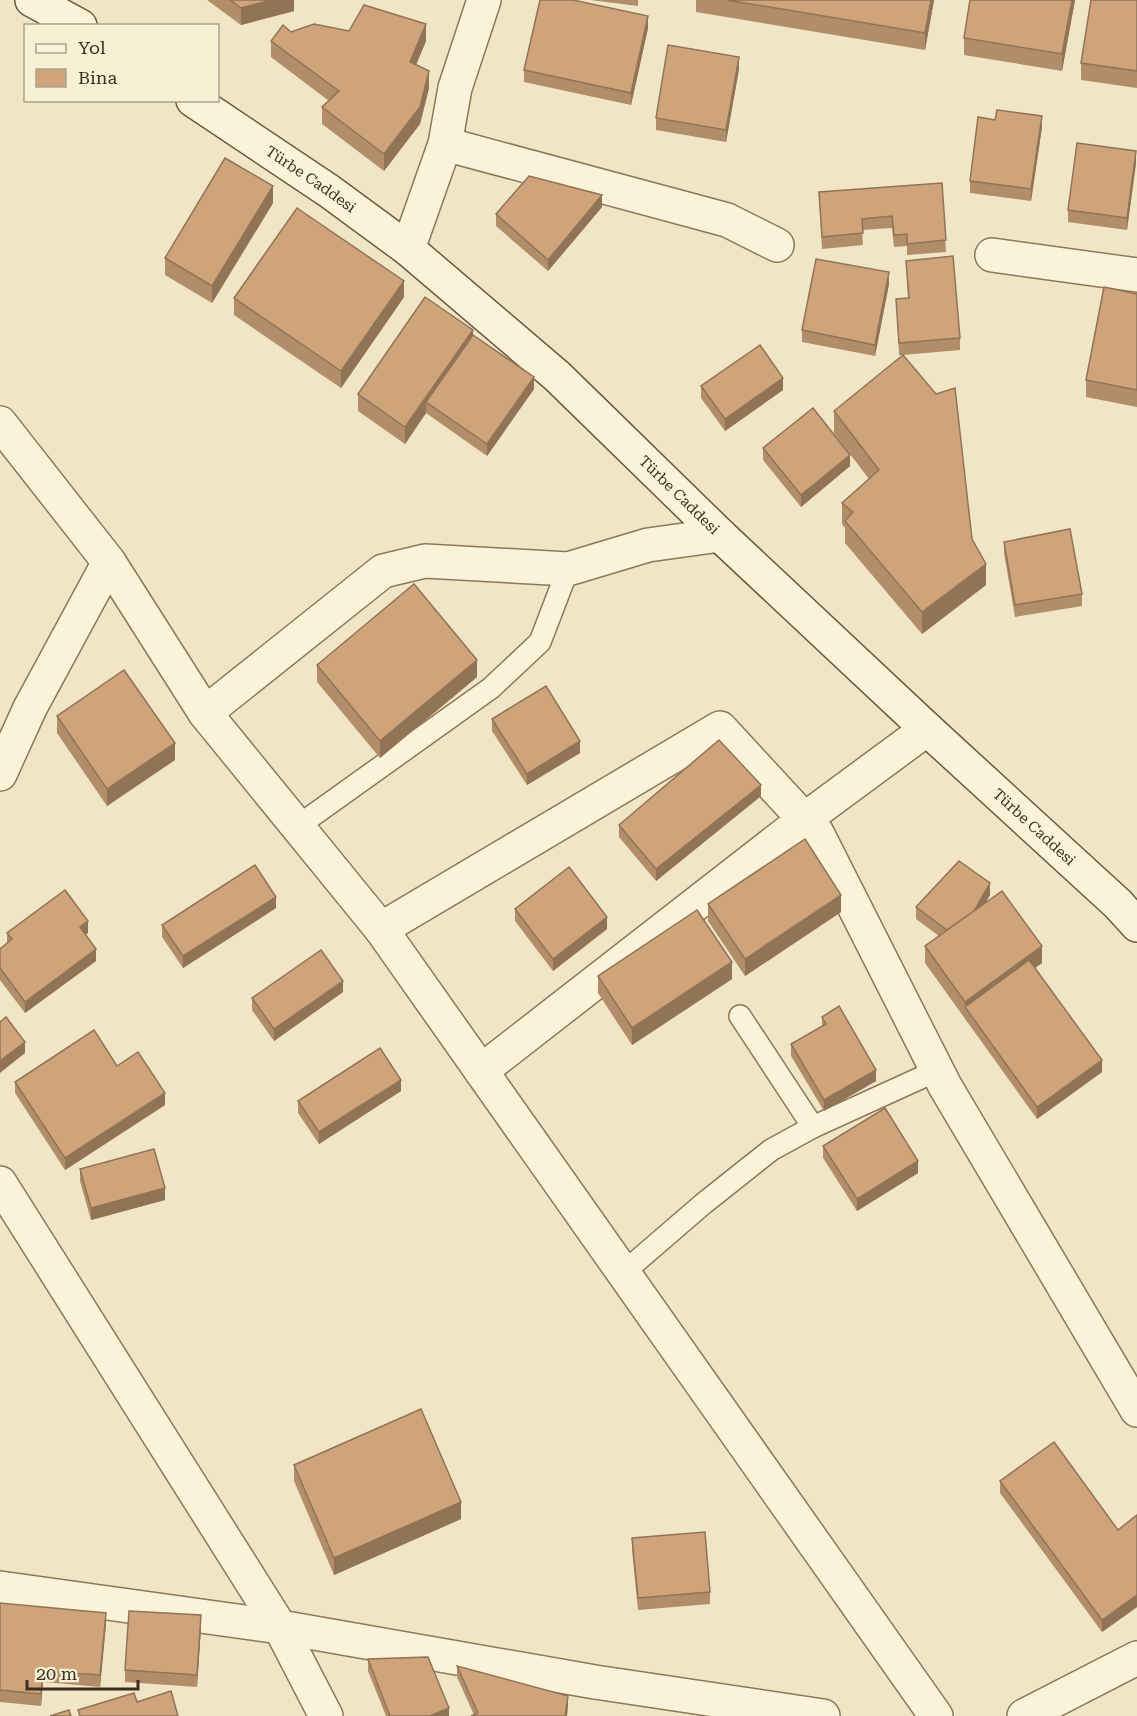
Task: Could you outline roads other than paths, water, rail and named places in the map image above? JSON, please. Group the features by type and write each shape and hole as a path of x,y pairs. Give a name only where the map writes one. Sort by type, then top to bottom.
{"street":[{"path":"32,0 76,24"},
{"path":"408,249 445,144 455,88 484,0"},
{"name":"Türbe Caddesi","path":"196,102 329,191 408,249 557,376 720,535 927,729 1118,903 1137,926"},
{"path":"445,144 727,220 777,245"},
{"path":"992,255 1137,275"},
{"path":"0,423 109,562 205,713 381,929 936,1716"},
{"path":"205,713 383,571 425,561 568,570 648,545 720,535"},
{"path":"0,774 30,708 109,562"},
{"path":"381,929 720,728 817,833 938,1070 1137,1410"},
{"path":"481,1071 805,819 927,729"},
{"path":"0,1184 280,1627 326,1716"},
{"path":"0,1588 280,1627 595,1682 823,1716"},
{"path":"1024,1716 1137,1658"}],"lane":[{"path":"298,826 491,688 540,642 568,570"},
{"path":"740,1016 813,1126"},
{"path":"623,1273 771,1150 813,1126 938,1070"}]}
